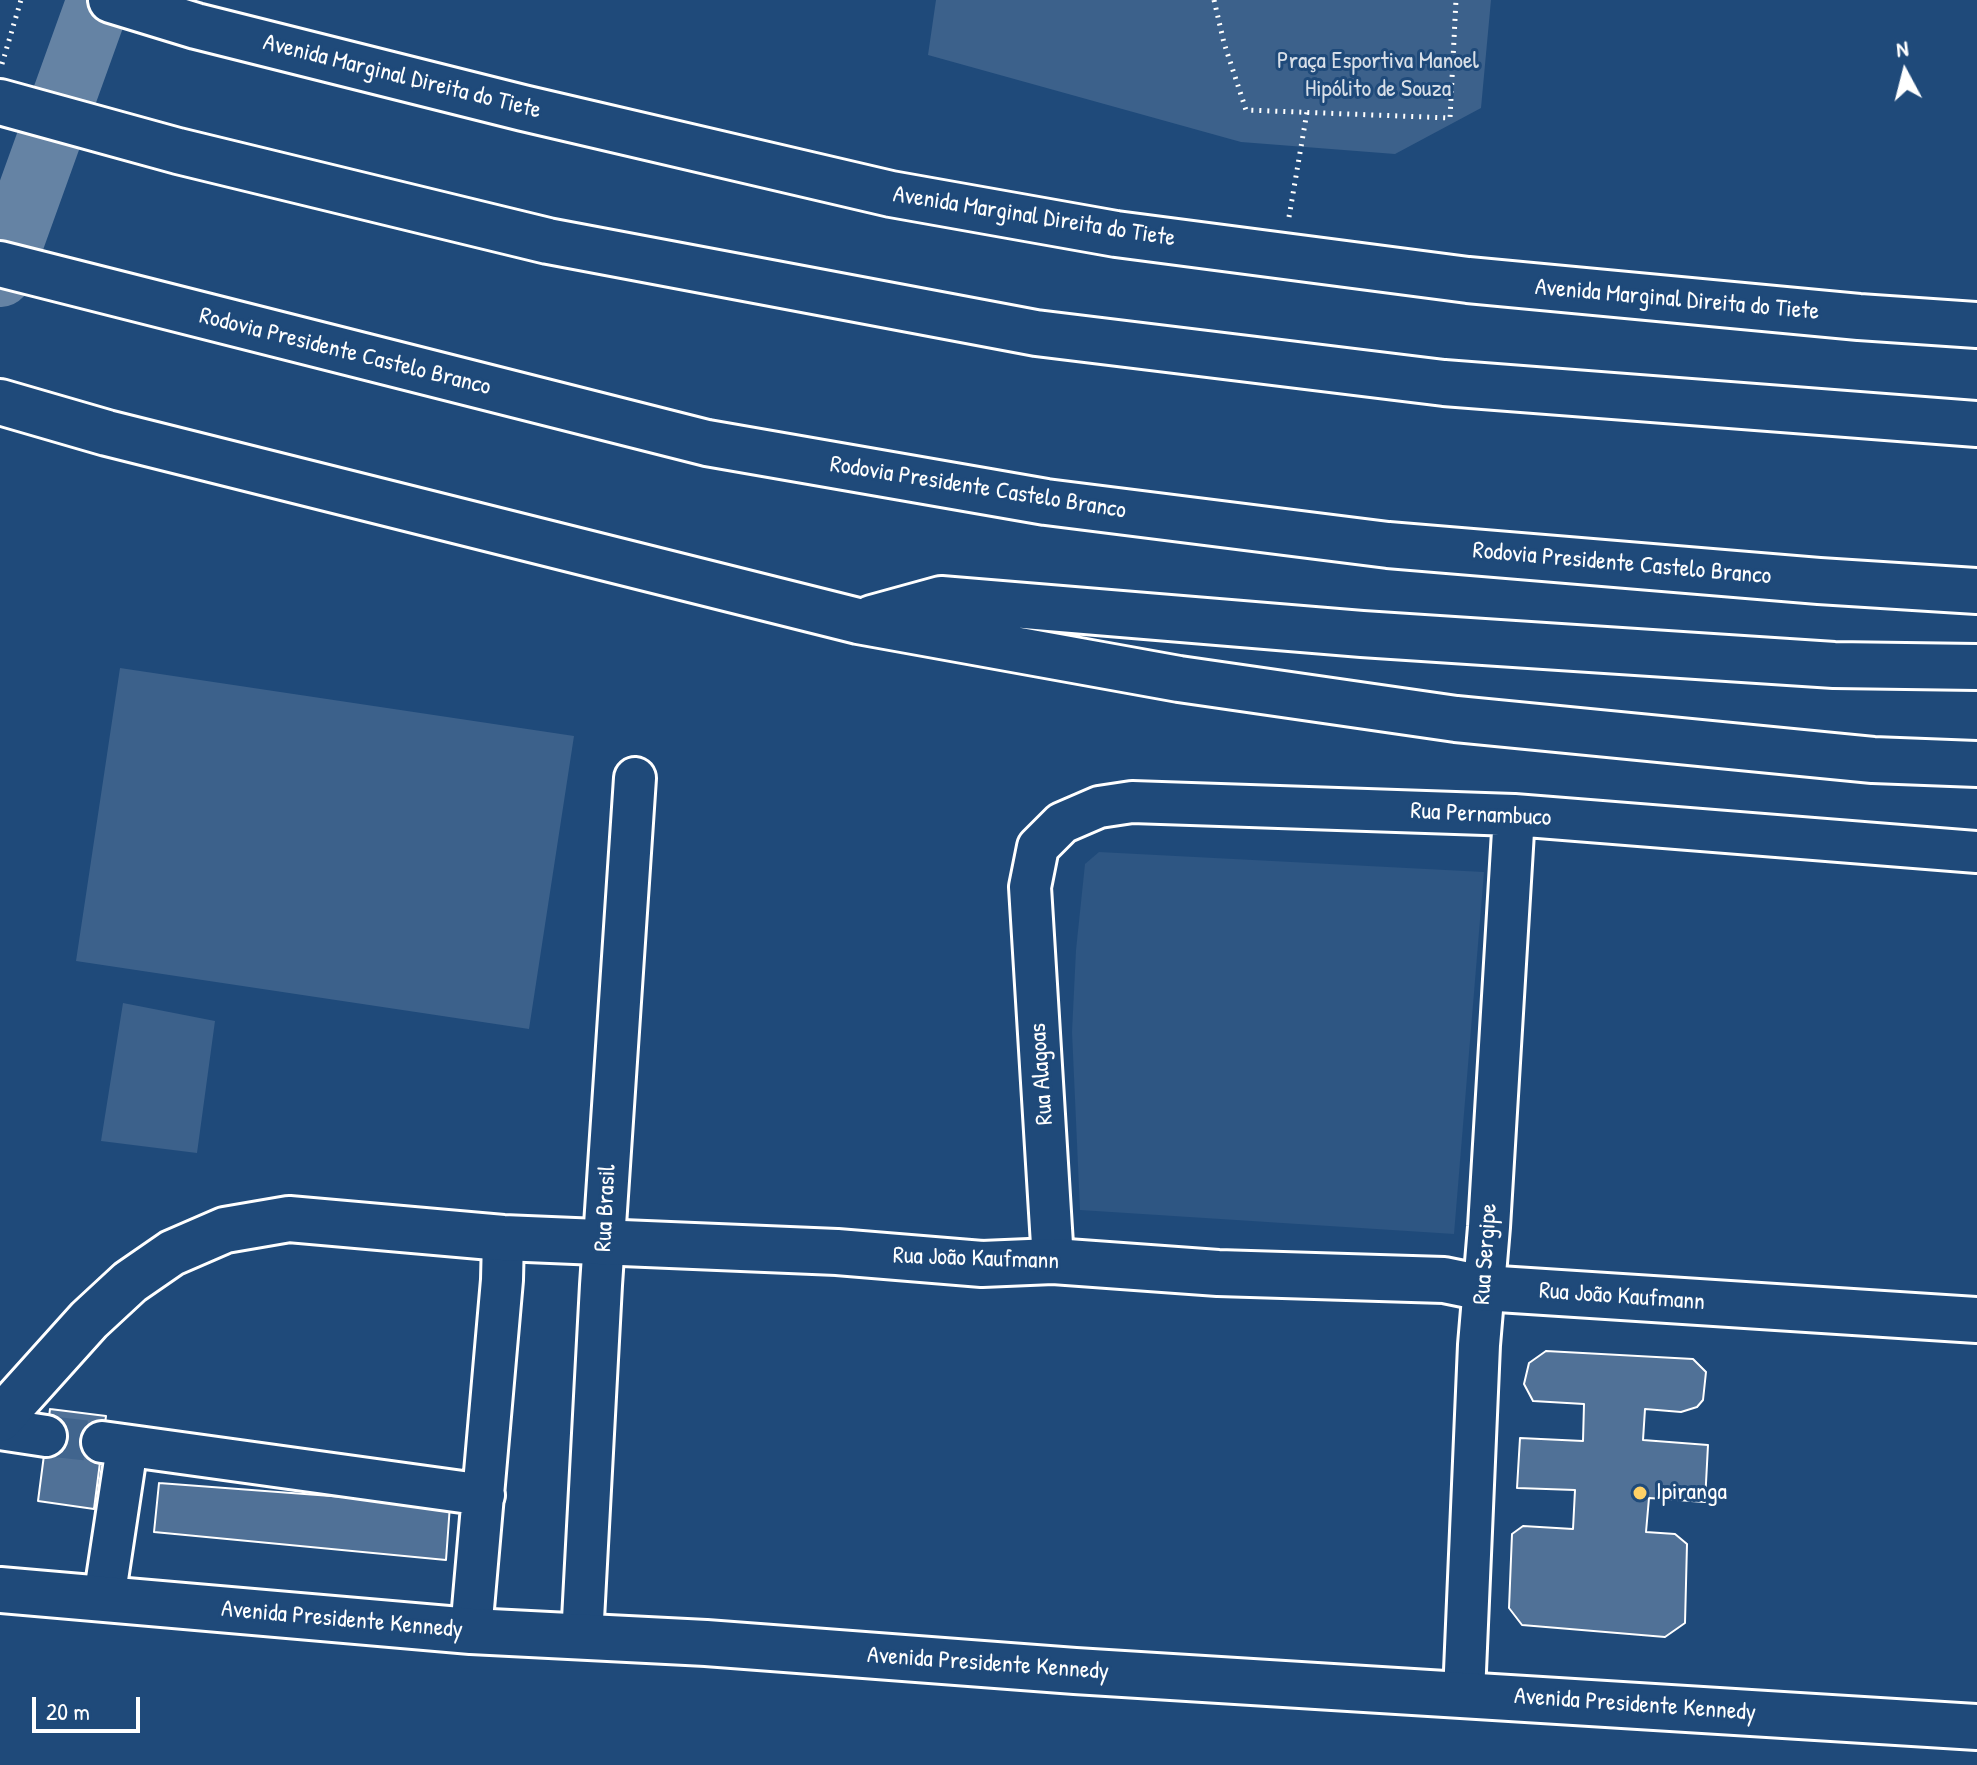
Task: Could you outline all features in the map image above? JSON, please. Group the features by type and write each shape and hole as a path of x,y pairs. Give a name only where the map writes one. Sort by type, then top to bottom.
{"main road":[{"name":"Avenida Marginal Direita do Tiete","path":"111,0 196,26 523,108 891,194 1116,234 1484,282 1977,325"},
{"path":"0,102 178,151 548,241 1036,333 1444,383 1977,424"},
{"name":"Rodovia Presidente Castelo Branco","path":"0,264 707,443 1046,502 1388,545 1977,591"},
{"path":"0,402 107,433 858,621 1179,679 1456,719 1873,760 1977,764"},
{"path":"858,621 941,599 1425,638 1834,665 1977,667"},
{"name":"Rua João Kaufmann","path":"0,1419 89,1320 130,1282 172,1253 225,1230 289,1219 503,1238 837,1252 982,1264 1053,1261 1218,1273 1444,1280 1483,1288 1977,1320"},
{"name":"Avenida Presidente Kennedy","path":"0,1590 471,1631 706,1643 1075,1671 1977,1727"}],"street":[{"name":"Rua Brasil","path":"582,1638 601,1285 635,778"},
{"name":"Rua Pernambuco","path":"1030,887 1038,847 1062,823 1099,807 1132,802 1514,815 1977,852"},
{"name":"Rua Sergipe","path":"1464,1694 1470,1513 1514,815"},
{"name":"Rua Alagoas","path":"1030,887 1053,1261"},
{"path":"471,1631 503,1238"},
{"path":"0,1429 46,1436"},
{"path":"104,1599 114,1444 484,1495"}],"path":[{"path":"0,73 21,0"},
{"path":"1214,0 1224,43 1246,110 1450,118 1456,0"},
{"path":"1283,256 1307,112"}],"shaded area":[{"path":"1099,852 1484,872 1454,1234 1080,1210 1072,1032 1076,950 1085,864"}],"green space":[{"name":"Praça Esportiva Manoel Hipólito de Souza","path":"936,0 1491,0 1481,108 1395,154 1241,142 928,55"},
{"path":"120,668 574,736 529,1029 76,961"},
{"path":"123,1003 215,1021 197,1153 101,1141"}],"building":[{"name":"Ipiranga","path":"1546,1351 1693,1359 1706,1372 1703,1400 1697,1407 1681,1412 1645,1409 1643,1440 1708,1445 1705,1502 1649,1498 1646,1532 1675,1534 1687,1544 1685,1623 1665,1637 1522,1625 1509,1608 1512,1534 1523,1526 1573,1529 1575,1490 1517,1488 1520,1438 1583,1441 1584,1404 1533,1401 1524,1384 1529,1363"},
{"path":"50,1409 106,1416 94,1509 38,1501"},
{"path":"159,1483 450,1505 446,1560 154,1532"}],"waterway":[{"path":"0,275 99,0"}],"tunnel":[{"path":"46,1436 102,1442"}],"place":[{"name":"Ipiranga","path":"1640,1493"}]}
